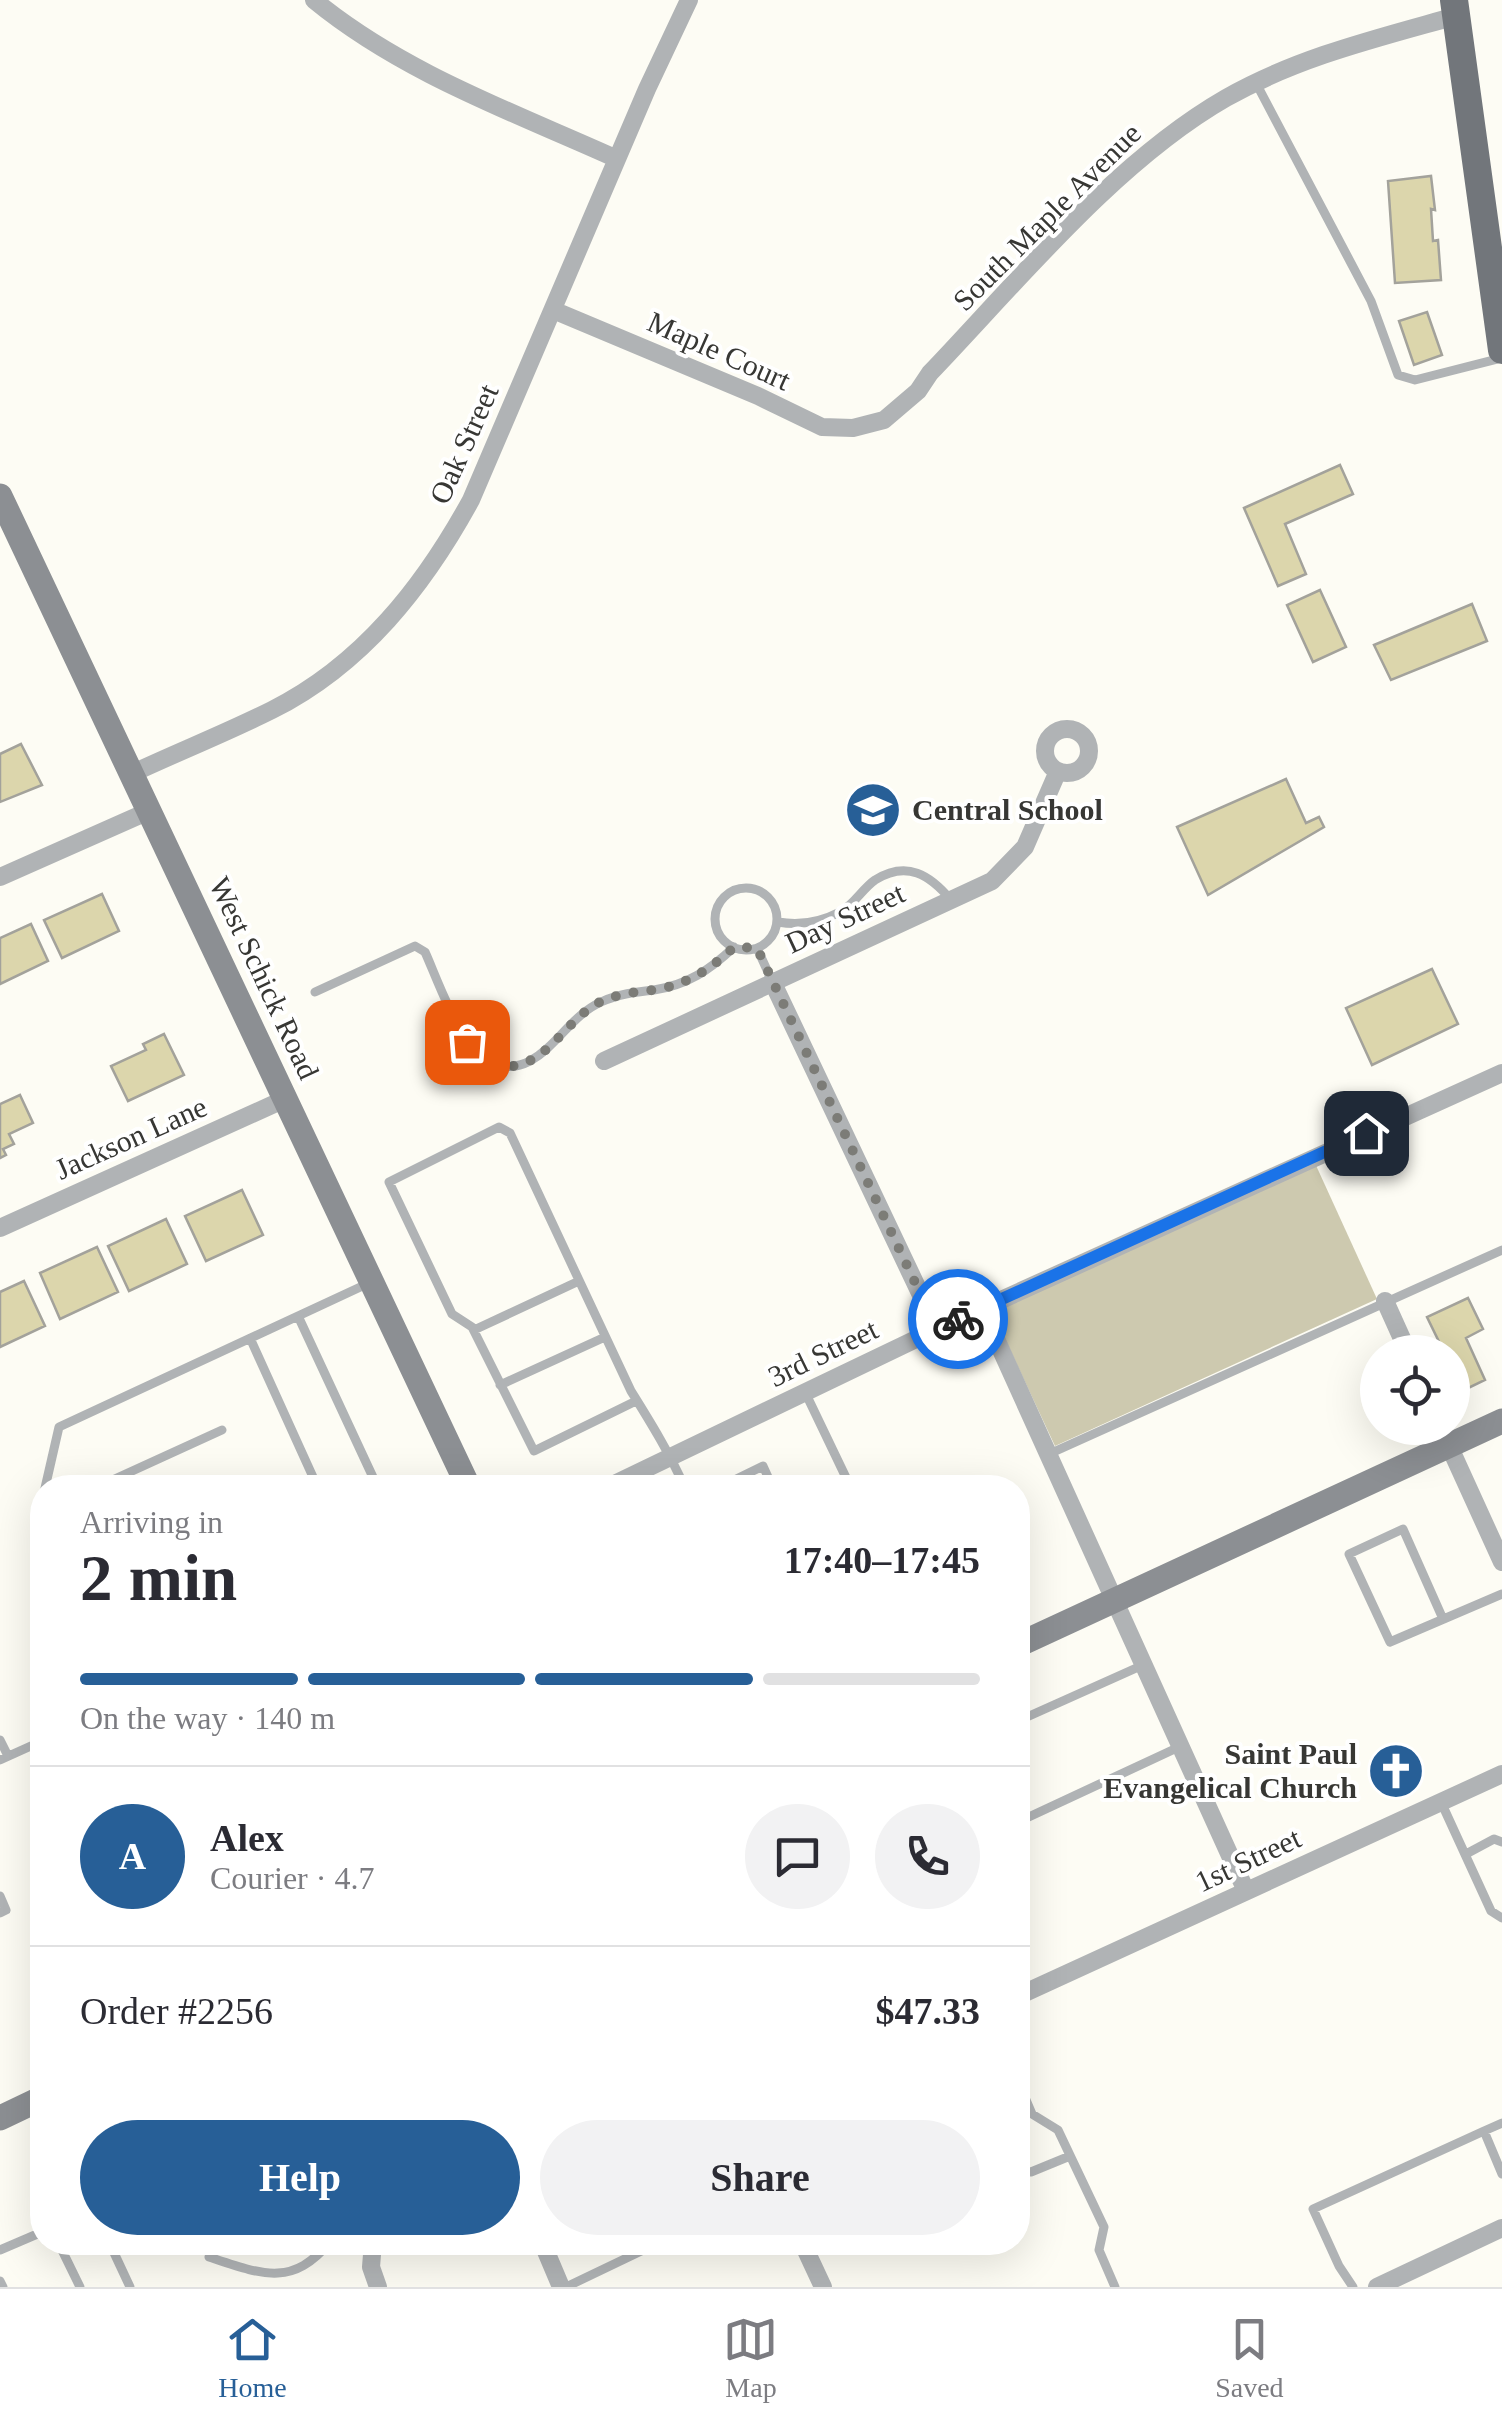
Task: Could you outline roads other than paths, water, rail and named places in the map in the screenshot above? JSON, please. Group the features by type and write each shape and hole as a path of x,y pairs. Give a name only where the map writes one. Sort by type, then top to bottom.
{"main road":[{"path":"1455,8 1498,290 1502,350"}],"street":[{"path":"314,0 381,49 617,159"},
{"name":"Oak Street","path":"131,774 274,709 311,687 362,647 404,604 444,550 471,500 689,0"},
{"name":"South Maple Avenue","path":"866,426 884,420 918,391 930,372 1140,159 1180,127 1256,83 1455,8"},
{"name":"Maple Court","path":"553,310 758,396 822,428 866,426"},
{"name":"West Schick Road","path":"3,509 462,1475"},
{"name":"Day Street","path":"604,1061 992,881 1026,847 1058,771"},
{"path":"0,878 149,811"},
{"path":"772,981 937,1329"},
{"name":"3rd Street","path":"632,1475 982,1308 1501,1076"},
{"name":"Jackson Lane","path":"0,1228 285,1099"},
{"path":"1384,1301 1400,1335"},
{"path":"982,1308 1246,1891"},
{"path":"1470,1429 1502,1421"},
{"path":"1030,1639 1427,1445"},
{"path":"1449,1445 1502,1562"},
{"name":"1st Street","path":"1030,1990 1502,1774"},
{"path":"0,2118 30,2104"},
{"path":"1390,2284 1502,2228"},
{"path":"372,2255 371,2267 378,2287"},
{"path":"548,2255 564,2287"},
{"path":"808,2255 823,2287"}],"lane":[{"path":"1256,83 1371,301 1398,375 1415,380 1502,358"},
{"path":"778,922 798,926 844,911 876,880 898,872 914,870 933,878 950,900"},
{"path":"746,887 766,894 777,912 778,922 768,941 757,948 734,947 722,938 715,920 716,910 728,893 746,887"},
{"path":"316,992 415,946 425,952 467,1042 486,1059 510,1067 530,1061 599,1002 632,991 686,982 714,966 734,947"},
{"path":"757,948 772,981"},
{"path":"636,1401 534,1451 474,1330 452,1314 389,1182 500,1127 510,1132 636,1401 680,1475"},
{"path":"1049,1454 1502,1250"},
{"path":"474,1330 579,1281"},
{"path":"48,1475 59,1427 371,1282"},
{"path":"298,1316 372,1475"},
{"path":"250,1338 312,1475"},
{"path":"500,1384 605,1338"},
{"path":"805,1392 844,1475"},
{"path":"123,1475 222,1430"},
{"path":"745,1475 763,1466 767,1475"},
{"path":"1442,1619 1403,1529 1349,1554 1390,1642 1502,1594"},
{"path":"1030,1716 1145,1664"},
{"path":"0,1740 4,1758 30,1746"},
{"path":"1030,1816 1182,1746"},
{"path":"1442,1802 1491,1911 1502,1918"},
{"path":"1466,1854 1494,1840 1502,1842"},
{"path":"0,1896 6,1910 0,1913"},
{"path":"1030,2109 1058,2130 1104,2226 1098,2250 1115,2287"},
{"path":"1353,2287 1312,2208 1502,2123"},
{"path":"1484,2131 1502,2174"},
{"path":"1030,2172 1070,2156"},
{"path":"0,2250 30,2237"},
{"path":"64,2255 80,2287"},
{"path":"115,2255 130,2287"},
{"path":"209,2257 279,2280 304,2273 321,2255"},
{"path":"564,2287 632,2255"}],"place":[{"name":"Central School","path":"873,810"},
{"name":"Saint Paul Evangelical Church","path":"1396,1771"}]}
